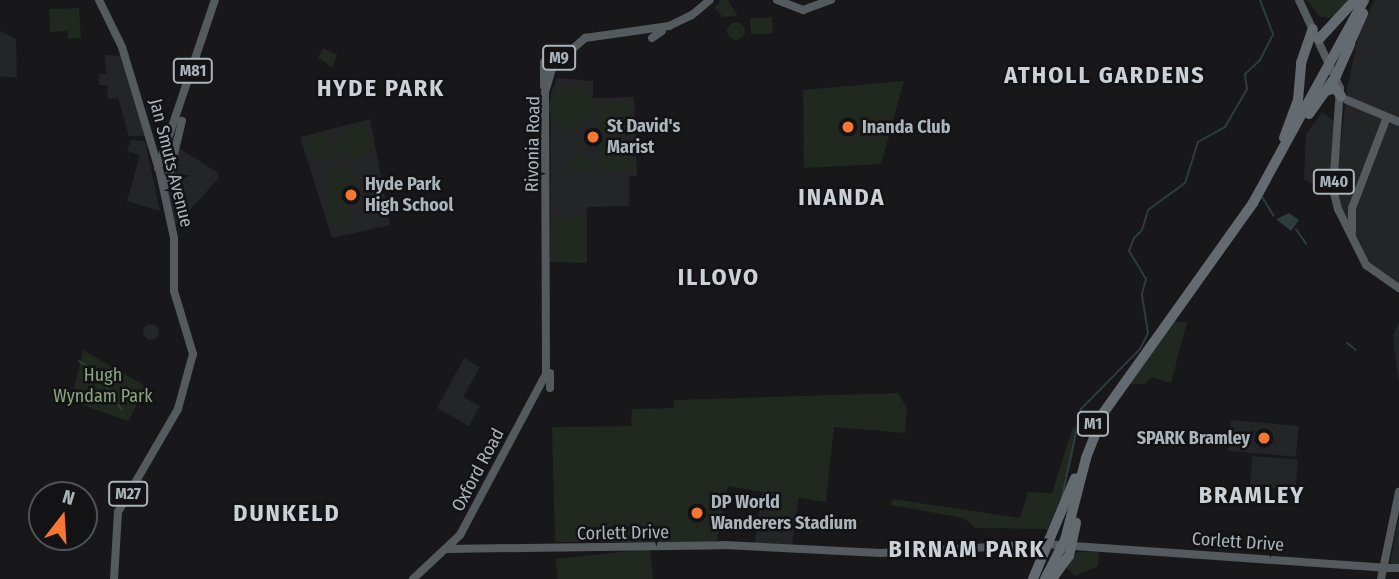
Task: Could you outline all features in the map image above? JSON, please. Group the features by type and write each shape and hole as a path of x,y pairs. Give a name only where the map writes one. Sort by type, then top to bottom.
{"highway":[{"path":"1280,147 1296,108 1301,64 1318,37 1342,19 1357,0"},
{"name":"M1","path":"1251,201 1357,0"},
{"name":"M1","path":"1061,545 1104,412 1274,167 1364,0"},
{"path":"1274,167 1324,92 1350,44 1369,0"},
{"path":"1324,92 1333,88 1344,98"},
{"name":"M1","path":"1061,545 1081,461 1107,398 1243,213"},
{"path":"1033,579 1044,559 1061,545"},
{"path":"1052,579 1066,561 1061,545"},
{"path":"1040,579 1061,545"},
{"path":"1045,579 1061,545"}],"main road":[{"name":"Jan Smuts Avenue","path":"97,0 136,78 152,143 170,238 170,286 191,355 172,417"},
{"name":"Jan Smuts Avenue","path":"97,0 120,49 173,226 174,288 192,342 193,376 118,512 114,579"},
{"name":"M81","path":"155,164 169,141 216,0"},
{"name":"M81","path":"165,197 170,160 216,0"},
{"name":"Rivonia Road","path":"549,360 545,92 553,66 579,41 600,33 669,26 692,15 710,0"},
{"name":"Rivonia Road","path":"549,360 551,83 561,61 585,42 662,31 694,19 716,0"},
{"path":"777,0 803,10 831,0"},
{"path":"782,0 803,7 824,0"},
{"name":"M40","path":"1300,0 1336,70 1344,98 1333,193 1367,265"},
{"path":"643,33 652,39 662,31"},
{"path":"544,62 545,92"},
{"path":"545,104 551,83"},
{"path":"1344,98 1399,122"},
{"name":"M40","path":"1367,265 1350,230 1350,216 1387,117"},
{"path":"152,143 160,148 169,141"},
{"path":"155,164 170,160"},
{"path":"170,238 173,226"},
{"path":"1367,265 1399,287"},
{"name":"Oxford Road","path":"416,579 454,548 550,370 549,360"},
{"name":"Oxford Road","path":"454,548 543,383 549,360"},
{"path":"550,370 550,388"},
{"path":"1386,567 1397,492"},
{"path":"1382,579 1399,503"},
{"path":"552,540 561,547"},
{"path":"1104,541 1096,549 1104,559"},
{"name":"Corlett Drive","path":"454,548 724,545 881,553 1061,545 1399,568"},
{"name":"Corlett Drive","path":"454,548 715,547 881,555 1061,545"},
{"path":"976,556 987,549"}],"shaded area":[{"path":"1374,0 1399,0 1399,290 1368,267 1335,193 1347,90 1358,36"},
{"path":"0,31 16,39 17,78 0,76"},
{"path":"105,55 121,56 145,136 129,136 118,98 108,99 107,85 99,85 99,74 106,74"},
{"name":"St David's Marist","path":"557,78 593,81 593,98 634,97 637,176 629,176 629,206 587,207 587,263 550,262 551,94"},
{"path":"1322,112 1338,124 1329,191 1304,180 1306,134"},
{"name":"Hyde Park High School","path":"370,119 390,225 332,238 300,137"},
{"path":"131,140 145,141 160,211 127,201 140,155 127,151"},
{"path":"179,148 217,172 219,178 174,227 167,187"},
{"path":"1289,213 1299,220 1291,231 1276,219"},
{"path":"1399,322 1399,379 1398,379 1393,336"},
{"path":"151,324 157,326 157,338 151,340 145,338 143,332 145,326"},
{"path":"464,358 480,367 463,397 480,406 469,426 437,408"},
{"name":"SPARK Bramley","path":"1231,420 1299,426 1296,457 1228,451"},
{"path":"1252,456 1298,459 1296,490 1250,487"},
{"path":"762,492 799,497 791,550 755,544"},
{"path":"1399,517 1399,565 1390,563"}],"green space":[{"path":"721,0 728,0 737,16 723,17 714,8"},
{"path":"1307,0 1354,0 1331,18 1320,17"},
{"path":"79,8 81,38 68,39 67,31 50,32 49,9"},
{"path":"772,17 773,33 751,34 750,19"},
{"path":"736,22 742,25 745,31 742,37 736,40 730,37 727,31 730,25"},
{"path":"323,48 337,55 332,68 318,57"},
{"name":"Inanda Club","path":"904,81 881,164 804,168 803,90"},
{"path":"571,85 580,86 587,91 592,98 592,116 587,123 580,128 571,129 562,128 555,123 550,116 549,107 550,98 555,91 562,86"},
{"path":"631,101 633,134 598,136 596,103"},
{"path":"354,125 366,130 371,142 366,154 354,159 342,154 337,142 342,130"},
{"path":"317,134 330,134 336,160 308,158 304,141"},
{"path":"632,137 634,171 600,173 598,139"},
{"path":"580,154 587,157 590,164 587,171 580,174 573,171 570,164 573,157"},
{"path":"332,165 350,167 346,225 330,224 327,215"},
{"path":"586,216 587,262 553,263 552,217"},
{"path":"1174,321 1187,322 1171,383 1151,377 1145,384 1127,384"},
{"name":"Hugh Wyndam Park","path":"83,350 147,387 128,421 71,401"},
{"path":"898,393 907,408 905,433 834,427 826,502 728,486 717,540 555,542 552,427 631,426 632,409 673,408 674,400"},
{"path":"1073,427 1077,431 1074,451 1049,534 1046,529 975,528 964,518 890,505 893,499 1020,518 1028,492 1052,493"},
{"path":"763,494 794,500 790,521 767,517 770,503 761,502"},
{"path":"650,549 653,579 558,579 556,559"},
{"path":"1077,552 1099,552 1098,566 1075,576 1065,566"}],"waterway":[{"path":"1062,497 1081,409 1140,349 1148,333 1142,294 1146,279 1129,251 1134,238 1142,230 1148,210 1185,183 1198,142 1225,127 1247,89 1245,74 1260,60 1273,34 1260,0"},
{"path":"1262,197 1274,216"},
{"path":"1296,229 1306,244"},
{"path":"1347,343 1356,350"},
{"path":"79,361 96,372 122,410"}],"place":[{"name":"Inanda Club","path":"848,127"},
{"name":"St David's Marist","path":"593,137"},
{"name":"Hyde Park High School","path":"351,195"},
{"name":"SPARK Bramley","path":"1264,438"},
{"name":"DP World Wanderers Stadium","path":"697,513"}],"district":[{"name":"ATHOLL GARDENS","path":"1105,76"},
{"name":"HYDE PARK","path":"381,89"},
{"name":"INANDA","path":"842,198"},
{"name":"ILLOVO","path":"719,278"},
{"name":"BRAMLEY","path":"1252,496"},
{"name":"DUNKELD","path":"287,514"},
{"name":"BIRNAM PARK","path":"967,550"}]}
